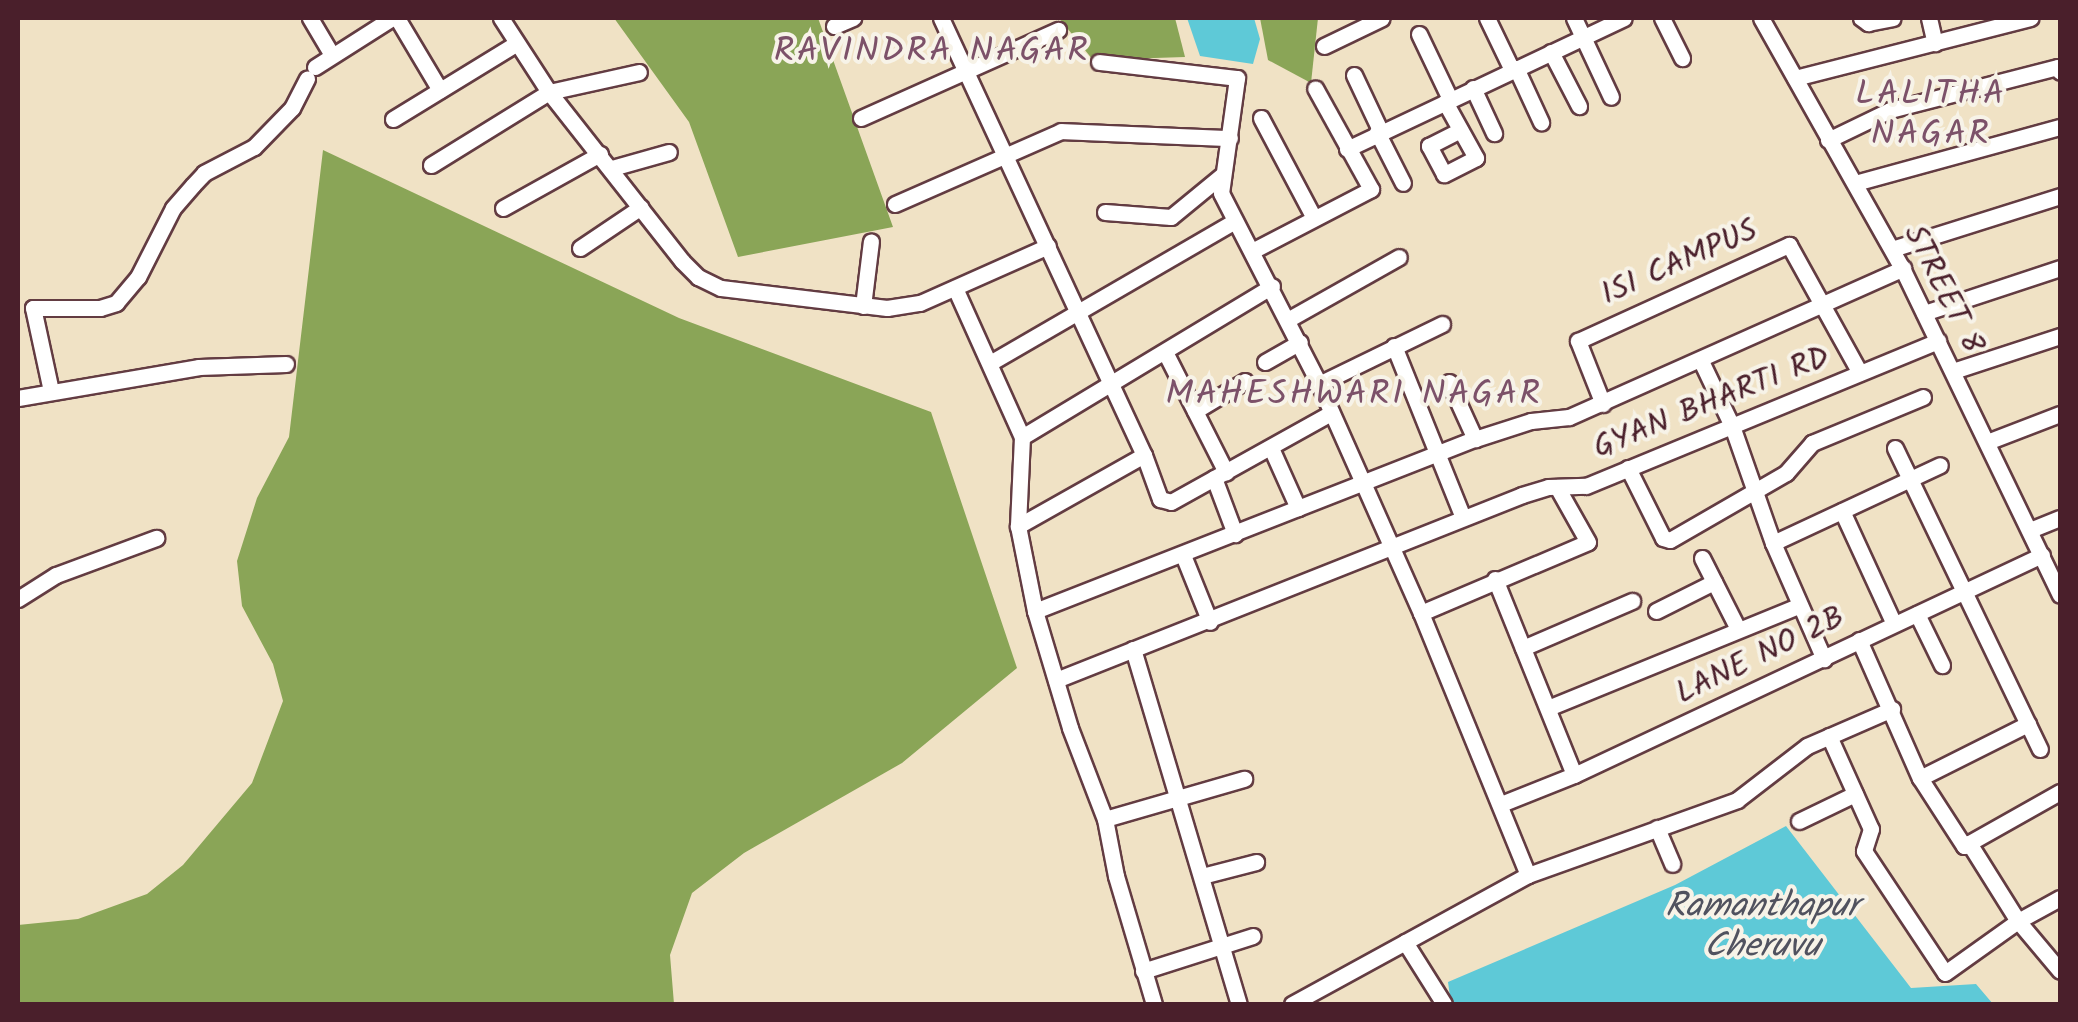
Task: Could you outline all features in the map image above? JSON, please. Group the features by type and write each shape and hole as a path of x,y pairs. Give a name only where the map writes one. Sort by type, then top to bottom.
{"street":[{"path":"310,18 332,55"},
{"path":"51,391 33,308 100,308 116,302 138,277 173,208 192,184 204,173 254,147 292,108 311,73 332,55 394,18 440,90"},
{"path":"501,18 549,92 641,207 698,276 720,288 887,308 920,303 1048,246"},
{"path":"834,26 854,18"},
{"path":"942,18 1077,313 1114,384 1164,502 1271,448 1331,412"},
{"path":"1324,46 1382,18"},
{"path":"1487,18 1540,122"},
{"path":"1574,18 1611,97"},
{"path":"1347,148 1624,18"},
{"path":"1662,18 1682,58"},
{"name":"STREET 8","path":"1762,18 1902,268 2060,595"},
{"path":"1861,18 1868,24 1893,18"},
{"path":"1929,18 1935,43"},
{"path":"1795,78 1935,43 1973,25 2020,19"},
{"path":"860,118 1058,30"},
{"path":"1420,34 1460,130"},
{"path":"392,119 517,43"},
{"path":"1550,52 1578,106"},
{"path":"1100,62 1237,78 1221,193 1254,250 1320,384 1422,613 1528,875"},
{"path":"1828,140 1890,110 2058,67 2060,72"},
{"path":"431,165 549,92 638,72"},
{"path":"1354,75 1403,183"},
{"path":"1254,250 1372,189 1315,88"},
{"path":"1473,88 1494,133"},
{"path":"1261,118 1314,218"},
{"path":"1855,183 2060,128"},
{"path":"895,204 1005,152 1061,131 1230,138"},
{"path":"612,168 668,152"},
{"path":"503,208 600,154"},
{"path":"1105,212 1171,217 1221,176"},
{"path":"1892,249 2060,196"},
{"path":"580,248 641,207"},
{"path":"990,363 1235,221"},
{"path":"863,306 870,241"},
{"name":"ISI CAMPUS","path":"1603,404 1578,340 1789,245 1860,373"},
{"path":"1289,319 1399,258"},
{"path":"1035,610 1475,439 1530,421 1569,418 1902,268"},
{"path":"1924,313 2060,268"},
{"path":"1022,438 1272,286"},
{"path":"955,288 1022,438 1018,526 1035,610 1105,819 1154,1004"},
{"path":"1320,384 1442,324"},
{"path":"1953,371 2060,336"},
{"name":"GYAN BHARTI RD","path":"1056,680 1393,549 1462,518 1557,487 1586,486 1938,341"},
{"path":"1264,362 1300,342"},
{"path":"1394,346 1462,518"},
{"path":"1165,352 1195,411 1220,475 1235,534"},
{"path":"1701,361 1732,426 1773,543 1824,659"},
{"path":"18,398 198,367 286,364"},
{"path":"1195,411 1246,381"},
{"path":"1449,382 1475,439"},
{"path":"1628,468 1663,538 1670,540 1786,473 1812,443 1923,397"},
{"path":"1987,442 2060,414"},
{"path":"1271,448 1298,508"},
{"path":"1895,448 2040,749"},
{"path":"1018,526 1144,454"},
{"path":"1773,543 1940,465"},
{"path":"1422,613 1588,542 1557,487"},
{"path":"1842,511 1894,624"},
{"path":"2030,530 2060,518"},
{"path":"18,599 56,575 156,538"},
{"path":"1182,555 1210,622"},
{"name":"LANE NO 2B","path":"1501,804 1574,776 2042,555"},
{"path":"1702,558 1738,630"},
{"path":"1495,579 1574,776"},
{"path":"1656,612 1714,582"},
{"path":"1523,648 1632,602"},
{"path":"1548,708 1800,606"},
{"path":"1917,614 1942,665"},
{"path":"1859,640 1920,778 1964,846 2060,792"},
{"path":"1133,650 1239,1004"},
{"path":"1292,1004 1528,875 1737,800 1759,787 1782,762 1892,709"},
{"path":"1920,778 2028,724"},
{"path":"1830,736 1870,829 1864,850 1945,973 2018,921 2060,898"},
{"path":"1105,819 1244,778"},
{"path":"1798,821 1855,794"},
{"path":"1658,828 1672,864"},
{"path":"1969,842 2018,921 2060,972"},
{"path":"1202,876 1256,862"},
{"path":"1143,971 1254,936"},
{"path":"1406,942 1444,1004"}],"green space":[{"path":"614,18 818,18 893,227 738,257 689,122"},
{"path":"1059,18 1175,18 1185,57 1093,60"},
{"path":"1260,18 1318,18 1311,83 1268,60"},
{"path":"323,150 679,318 931,412 1017,668 902,763 744,853 692,893 670,955 674,1004 18,1004 18,925 78,919 147,894 183,865 252,783 283,701 273,664 242,606 237,561 257,498 289,437"}],"water":[{"path":"1187,18 1254,18 1260,39 1253,64 1200,56"},
{"name":"Ramanthapur Cheruvu","path":"1786,826 1911,988 1976,984 1993,1004 1451,1004 1448,982 1675,885"}],"district":[{"name":"RAVINDRA NAGAR","path":"932,52"},
{"name":"LALITHA NAGAR","path":"1931,115"},
{"name":"MAHESHWARI NAGAR","path":"1354,395"}]}
